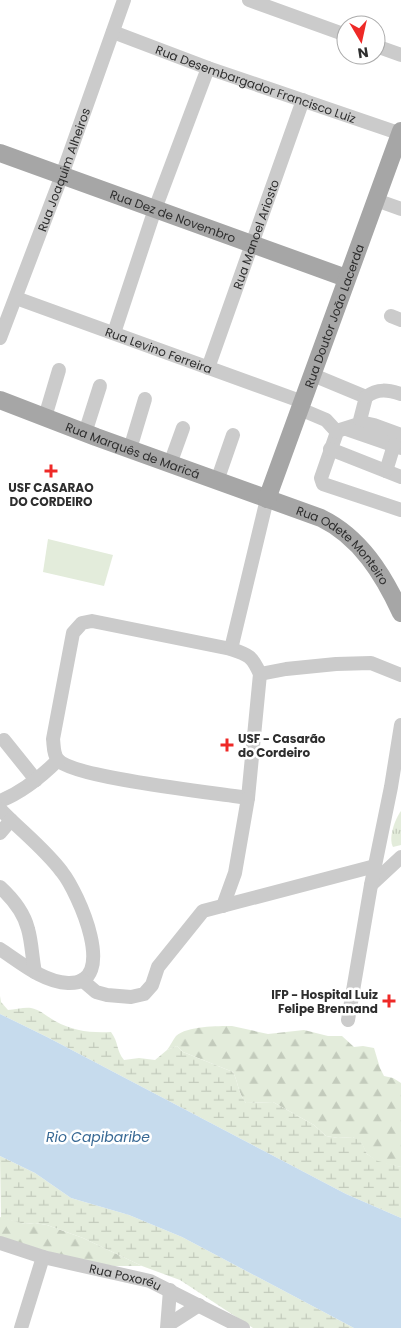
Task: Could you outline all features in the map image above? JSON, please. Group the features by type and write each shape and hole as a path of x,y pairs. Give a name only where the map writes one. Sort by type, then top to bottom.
{"main road":[{"name":"Rua Doutor João Lacerda","path":"267,499 302,406 346,278 401,133"},
{"name":"Rua Dez de Novembro","path":"0,153 346,278"},
{"name":"Rua Marquês de Maricá","path":"0,400 267,499"},
{"name":"Rua Odete Monteiro","path":"267,499 321,518 346,534 379,571 401,613"}],"street":[{"name":"Rua Joaquim Alheiros","path":"0,338 62,175 124,0"},
{"path":"249,0 286,6 336,30"},
{"name":"Rua Desembargador Francisco Luiz","path":"113,32 208,68 401,133"},
{"path":"386,50 401,55"},
{"path":"114,333 155,209 208,68"},
{"name":"Rua Manoel Ariosto","path":"208,368 303,100"},
{"path":"376,200 401,209"},
{"name":"Rua Levino Ferreira","path":"16,298 208,368 302,406 341,430 399,443"},
{"path":"45,417 59,370"},
{"path":"312,374 366,397"},
{"path":"85,433 100,386"},
{"path":"401,394 388,390 379,390 366,397 360,422 357,426 341,430 330,449 321,478 323,484 401,510"},
{"path":"130,449 145,400"},
{"path":"360,422 374,424 399,443 386,471"},
{"path":"170,464 183,428"},
{"path":"217,481 232,435"},
{"path":"330,449 401,477"},
{"path":"231,649 267,499"},
{"path":"223,906 235,873 248,798 260,674 254,660 249,655 231,649 101,622 92,621 82,624 73,633 53,738 54,751 58,760 77,770 134,782 248,798"},
{"path":"260,674 286,669 336,664 371,663 401,675"},
{"path":"348,1020 401,725"},
{"path":"4,740 36,780"},
{"path":"0,801 15,795 36,780 58,760"},
{"path":"388,804 401,796"},
{"path":"0,810 63,872 86,917 94,964 90,973 82,980 70,983 60,982 35,972 0,949"},
{"path":"0,833 11,820"},
{"path":"371,885 401,857"},
{"path":"82,980 96,992 106,995 131,996 144,994 152,985 158,967 204,911 375,866"},
{"path":"0,887 11,898 28,929 35,972"},
{"name":"Rua Poxoréu","path":"0,1243 43,1257 150,1281 243,1328"},
{"path":"21,1328 43,1257"},
{"path":"168,1326 170,1290"},
{"path":"168,1326 199,1305"}],"green space":[{"path":"48,539 113,555 104,586 43,572"},
{"path":"401,811 401,845 393,847 391,839 393,829"},
{"path":"0,996 1,1002 8,1010 31,1008 75,1029 89,1032 111,1032 124,1060 139,1058 155,1060 167,1050 177,1046 183,1052 233,1072 241,1095 246,1103 273,1102 314,1125 326,1136 338,1138 353,1137 361,1141 367,1154 378,1161 401,1167 401,1218 346,1194 0,1014"},
{"path":"232,1026 268,1034 304,1030 328,1036 342,1036 354,1047 374,1048 384,1076 393,1078 401,1083 401,1167 378,1162 367,1154 361,1142 353,1137 338,1138 326,1136 314,1125 273,1102 246,1103 241,1095 233,1072 183,1052 177,1046 167,1050 176,1036 187,1030 203,1027"},
{"path":"0,1156 35,1173 71,1198 129,1215 182,1237 354,1328 253,1328 180,1280 142,1266 83,1238 47,1225 25,1224 1,1218"},
{"path":"0,1217 25,1224 47,1225 83,1238 142,1266 114,1266 78,1260 0,1238"}],"water":[{"name":"Rio Capibaribe","path":"0,1014 346,1194 401,1218 401,1328 354,1328 182,1237 129,1215 71,1198 35,1173 0,1156"}],"place":[{"name":"USF CASARAO DO CORDEIRO","path":"51,471"},
{"name":"USF - Casarão do Cordeiro","path":"227,745"},
{"name":"IFP - Hospital Luiz Felipe Brennand","path":"389,1001"}]}
